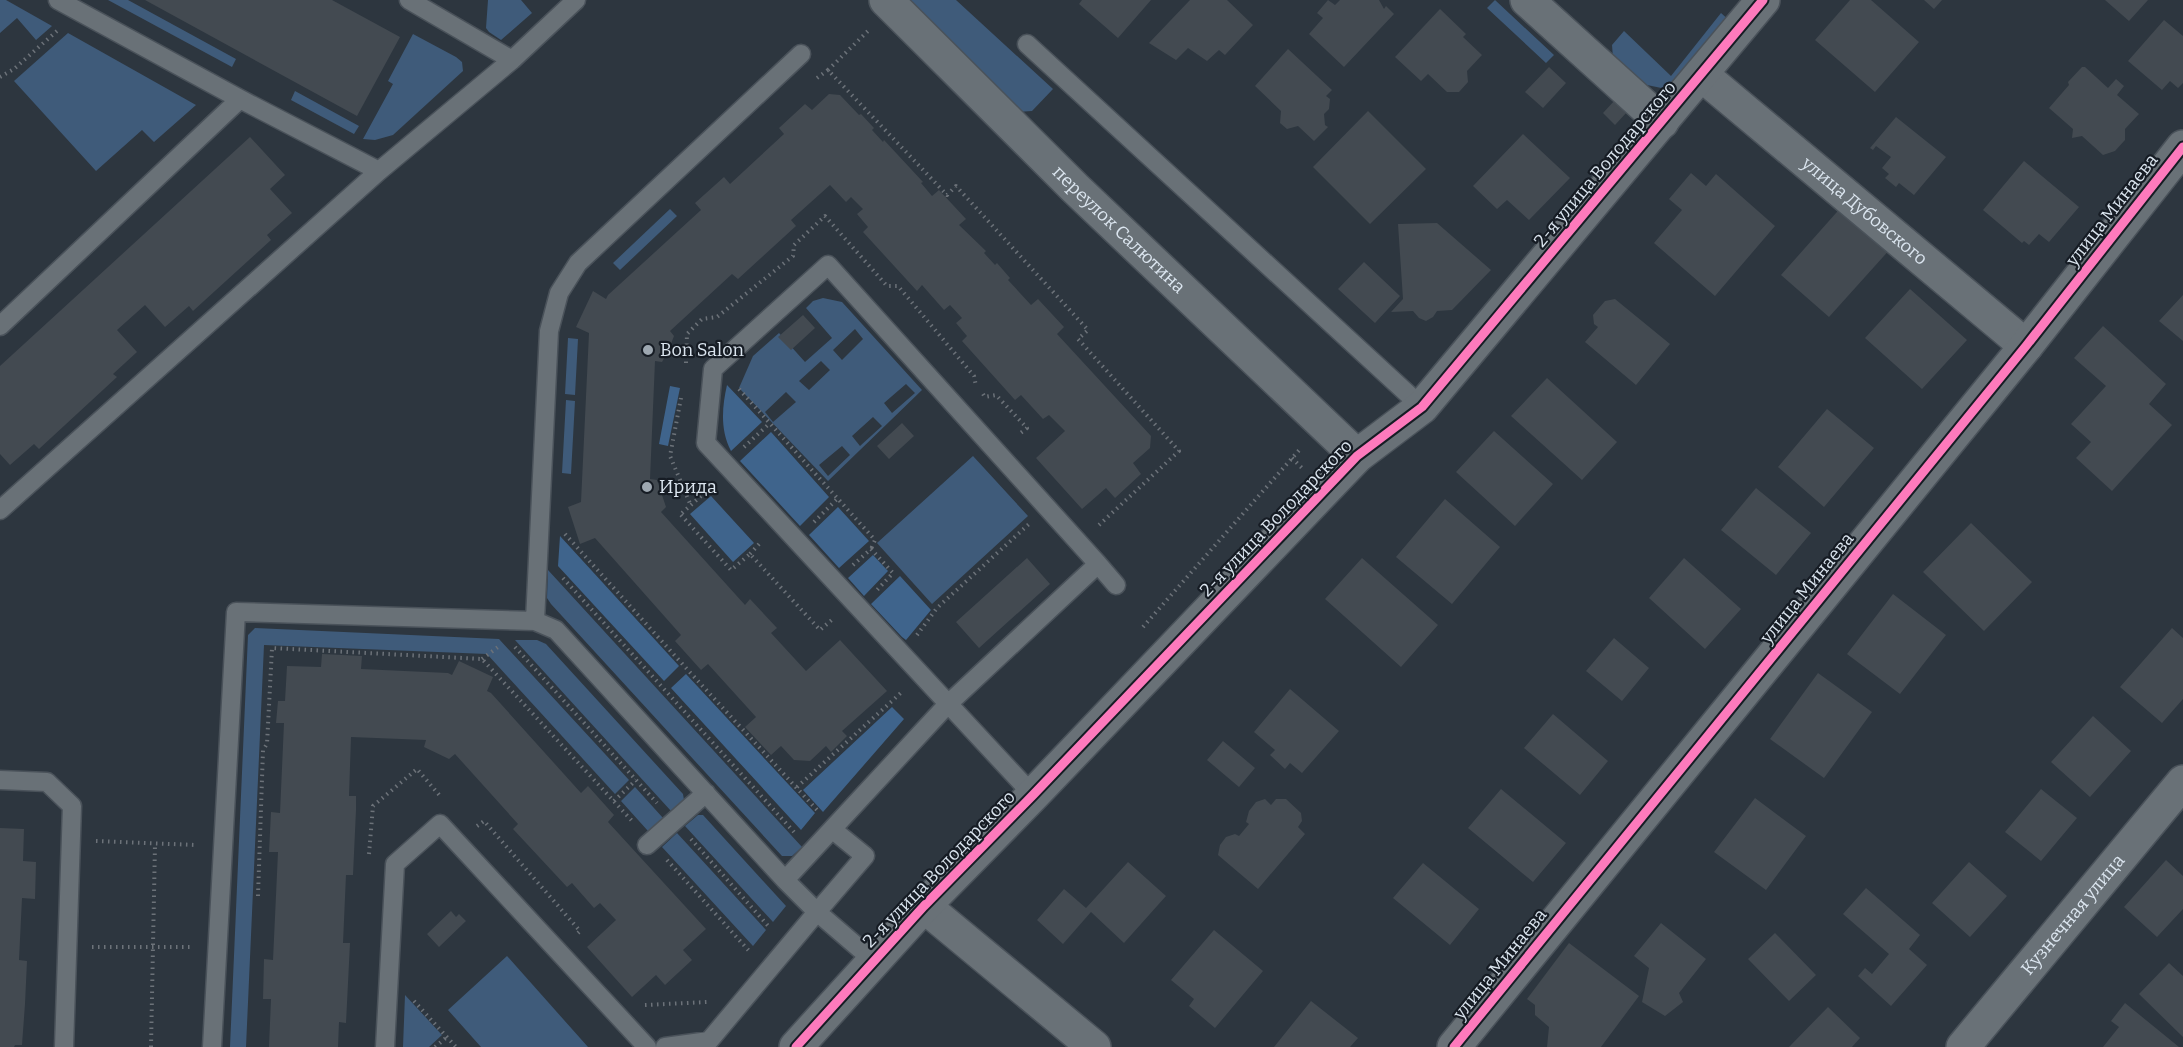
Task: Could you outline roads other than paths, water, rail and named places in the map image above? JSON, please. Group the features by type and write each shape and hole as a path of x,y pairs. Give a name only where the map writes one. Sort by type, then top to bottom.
{"street":[{"name":"переулок Салютина","path":"886,0 1075,188 1357,456"},
{"path":"1527,0 1662,122"},
{"name":"2-я улица Володарского","path":"796,1047 924,906 1357,456 1422,407 1763,0"},
{"name":"улица Дубовского","path":"1702,75 2026,346"},
{"name":"улица Минаева","path":"1454,1047 2026,346 2183,147"},
{"name":"Кузнечная улица","path":"1963,1047 2183,782"},
{"path":"924,906 1094,1047"}],"lane":[{"path":"58,0 240,99 379,171"},
{"path":"408,0 512,60"},
{"path":"0,510 379,171 512,60 576,0"},
{"path":"1027,44 1422,407"},
{"path":"535,621 549,331 559,293 579,263 801,54"},
{"path":"0,326 240,99"},
{"path":"1033,795 706,443 713,369 828,266 1116,585"},
{"path":"785,880 828,823 947,705 1098,564"},
{"path":"212,1047 236,612 535,621 556,630 785,880 817,912 874,961"},
{"path":"0,780 47,782 72,806 64,1047"},
{"path":"649,843 706,793"},
{"path":"665,1047 706,1044 865,856 828,823"},
{"path":"384,1047 395,864 441,824 647,1047"}],"place":[{"name":"Bon Salon","path":"648,350"},
{"name":"Ирида","path":"647,487"}]}
